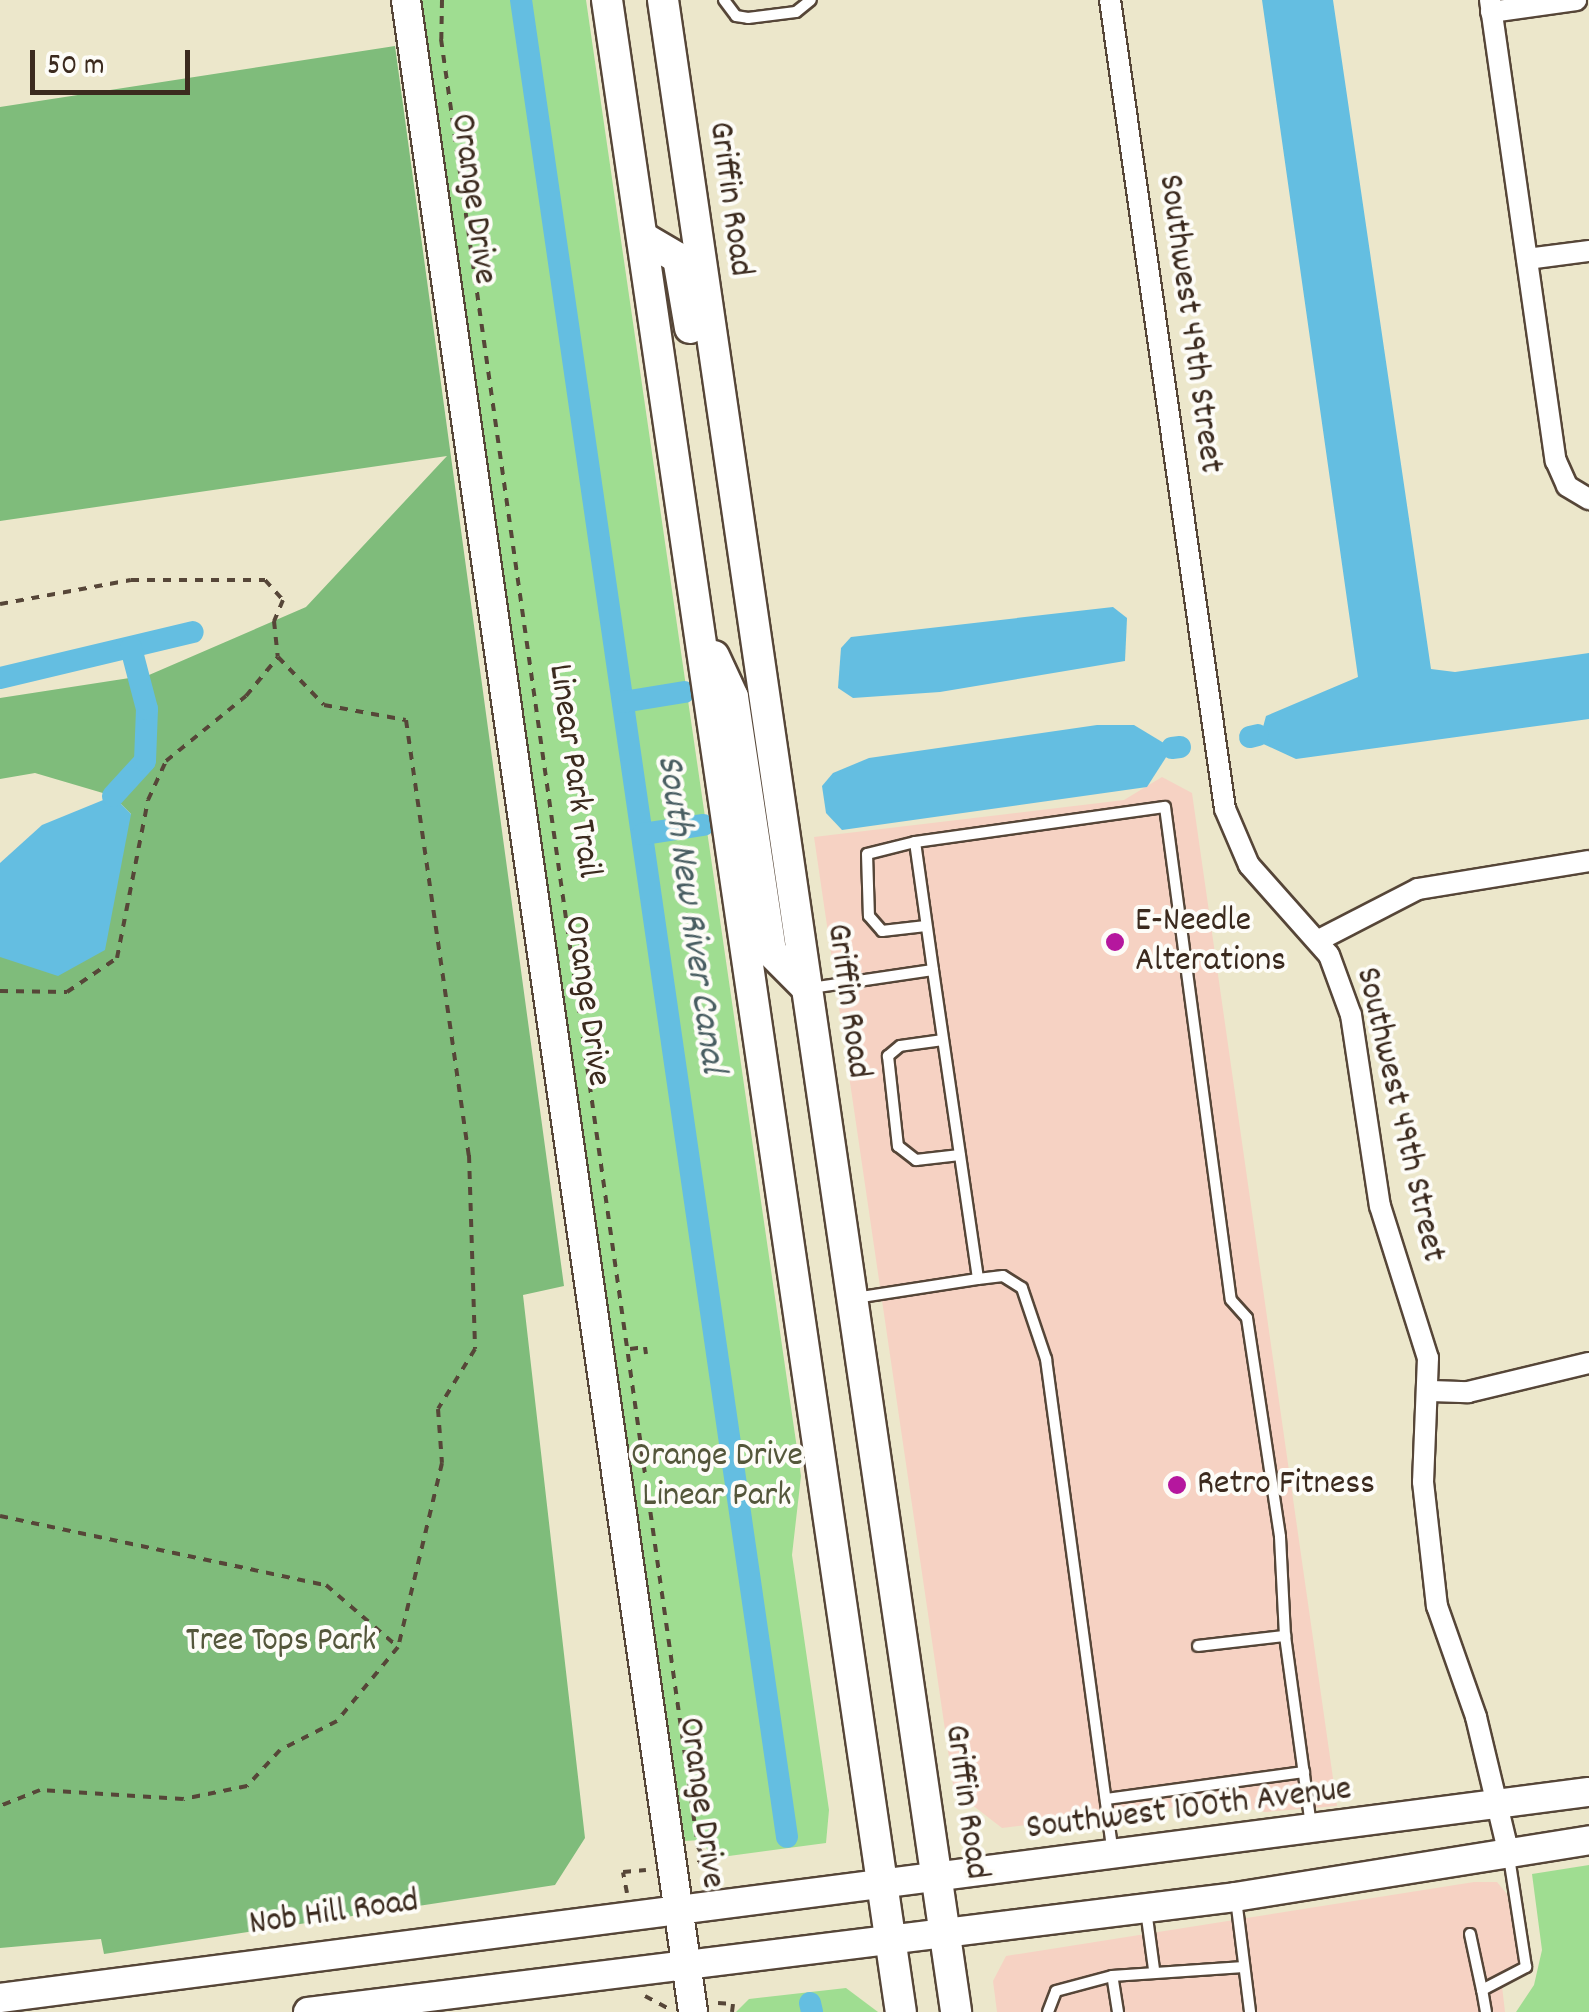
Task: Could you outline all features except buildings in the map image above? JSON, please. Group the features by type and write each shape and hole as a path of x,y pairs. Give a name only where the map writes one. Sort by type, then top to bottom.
{"main road":[{"name":"Orange Drive","path":"406,0 686,1968 681,2011"},
{"path":"608,0 900,2012"},
{"name":"Griffin Road","path":"662,0 956,2012"},
{"path":"642,237 678,258 723,508 744,559"},
{"path":"700,626 733,697 772,952 807,988"},
{"name":"Southwest 100th Avenue","path":"678,1913 1312,1833 1589,1792"},
{"path":"308,2012 1236,1897 1589,1840"},
{"name":"Nob Hill Road","path":"0,1998 422,1940 678,1913"}],"street":[{"name":"Southwest 49th Street","path":"1110,0 1225,809 1249,865 1319,940 1351,1015 1380,1206 1425,1344 1430,1391 1424,1482 1437,1606 1508,1854"},
{"path":"1576,0 1490,6 1556,460 1582,496"},
{"path":"1527,259 1589,250"},
{"path":"1319,940 1418,889 1589,862"},
{"path":"1430,1391 1468,1392 1589,1363"}],"lane":[{"path":"724,0 736,16 748,18 796,12 811,0"},
{"path":"926,926 882,931 868,916 867,854 916,842 1165,807 1231,1300 1247,1318 1280,1537 1285,1636 1312,1833"},
{"path":"916,842 978,1279"},
{"path":"807,988 933,970"},
{"path":"943,1040 900,1046 888,1056 896,1130 908,1159 960,1154"},
{"path":"851,1298 1002,1276 1022,1288 1046,1360 1114,1858"},
{"path":"1198,1646 1285,1636"},
{"path":"1106,1799 1304,1772"},
{"path":"1482,1990 1526,1967 1508,1854"},
{"path":"1236,1897 1250,2012"},
{"path":"1146,1907 1154,1969"},
{"path":"1470,1934 1486,2012"},
{"path":"1048,2012 1056,1992 1112,1976 1154,1969 1244,1967"},
{"path":"1112,1976 1118,2012"}],"path":[{"name":"Linear Park Trail","path":"442,0 444,58 698,1847 705,1859 700,1864"},
{"path":"0,604 131,580 265,580 283,600 274,621 278,657 324,706 406,720 468,1155 475,1349 438,1409 442,1463 398,1648 338,1720 280,1750 247,1786 183,1799 40,1790 0,1806"},
{"path":"0,991 67,992 117,958 148,800 166,762 246,696 278,657"},
{"path":"630,1348 654,1350"},
{"path":"0,1516 326,1584 398,1648"},
{"path":"628,1898 622,1872 638,1870"},
{"path":"645,1993 681,2011"},
{"path":"728,2002 732,2012"}],"shaded area":[{"path":"1162,777 1192,793 1337,1806 1265,1812 1217,1802 1002,1828 954,1791 814,837 1124,800"},
{"path":"1474,1882 1497,1882 1507,1894 1520,1963 1502,1986 1505,2012 997,2012 993,1981 1006,1956"}],"green space":[{"name":"Orange Drive Linear Park","path":"420,0 586,0 801,1476 792,1555 829,1810 826,1843 714,1858 700,1840 685,1841"},
{"name":"Tree Tops Park","path":"395,46 564,1286 523,1295 585,1838 555,1885 104,1954 101,1939 0,1948 0,957 131,814 113,796 35,773 0,779 0,698 149,675 306,607 447,456 0,521 0,107"},
{"path":"1589,1865 1589,2012 1516,2012 1534,1985 1542,1950 1532,1874"},
{"path":"846,1988 878,2012 736,2012 749,1999"}],"water":[{"path":"1262,0 1333,0 1431,669 1455,672 1589,653 1589,719 1296,759 1259,742 1266,716 1358,677"},
{"path":"1113,607 1127,618 1125,661 940,692 853,698 838,688 841,648 851,637"},
{"path":"1097,725 1134,725 1172,748 1147,787 842,830 826,813 822,786 833,773 869,758"},
{"path":"113,796 131,814 105,950 58,976 0,957 0,863 42,825"}],"waterway":[{"name":"South New River Canal","path":"521,0 787,1837"},
{"path":"0,678 193,632"},
{"path":"113,796 145,761 147,709 131,648"},
{"path":"623,702 684,692"},
{"path":"1250,737 1258,735"},
{"path":"1172,748 1180,747"},
{"path":"643,834 703,825"},
{"name":"South New River Canal","path":"810,2003 812,2012"}],"place":[{"name":"E-Needle Alterations","path":"1115,942"},
{"name":"Retro Fitness","path":"1177,1485"}]}
